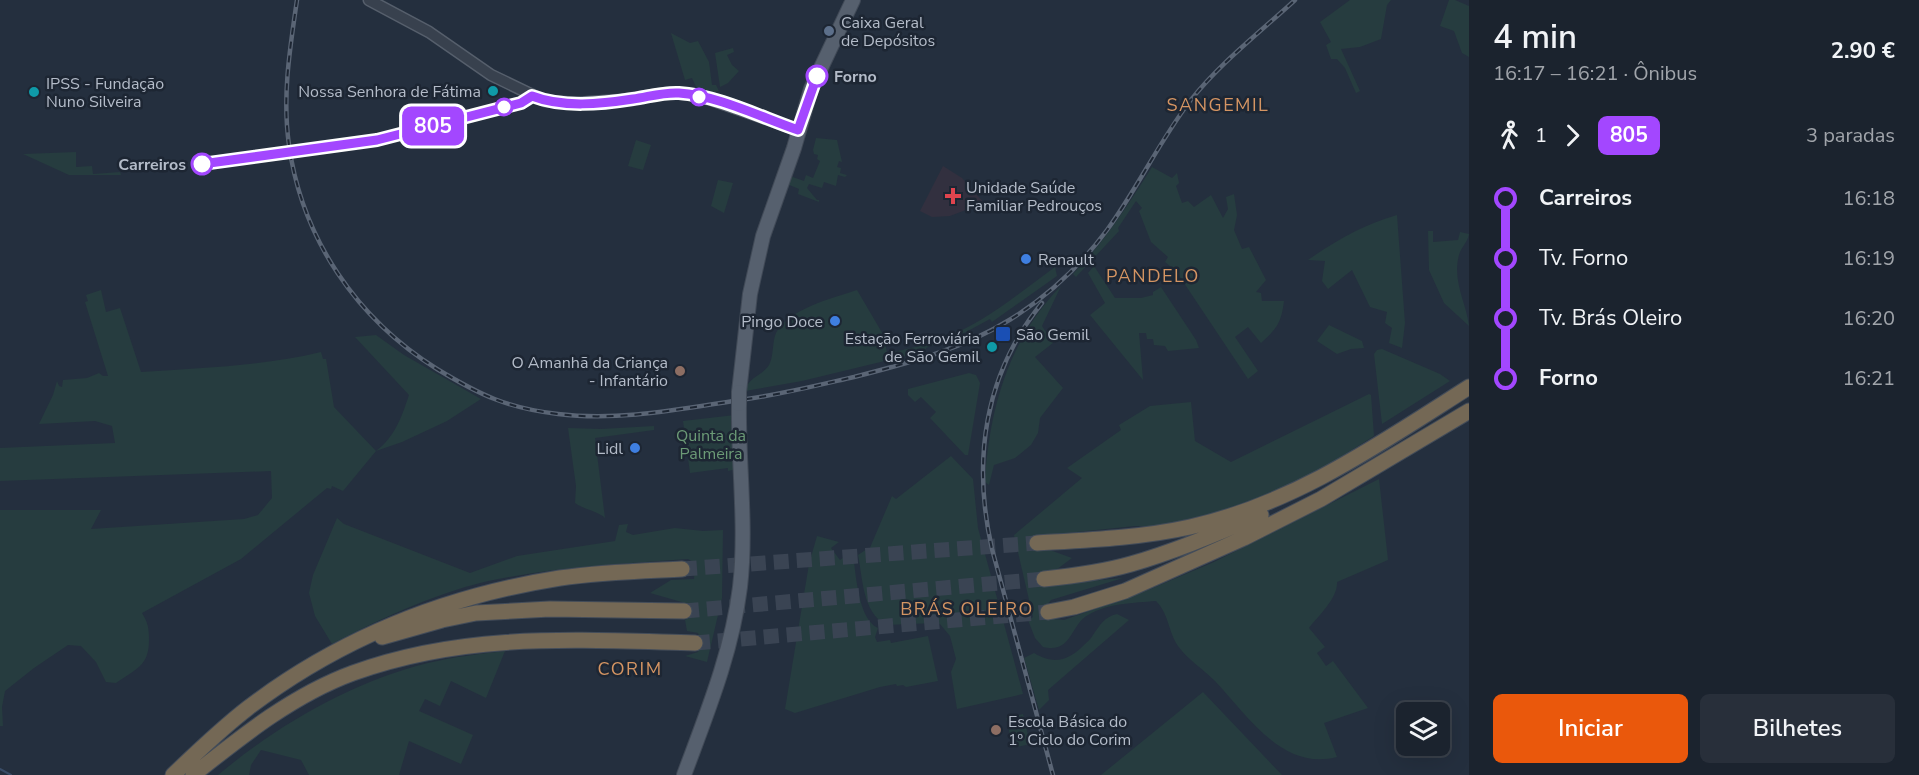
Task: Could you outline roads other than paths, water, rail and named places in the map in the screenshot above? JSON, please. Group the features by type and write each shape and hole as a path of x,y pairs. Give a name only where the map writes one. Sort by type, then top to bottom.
{"highway":[{"path":"1037,543 1149,534 1191,527 1269,502 1339,468 1469,387"},
{"path":"1044,579 1084,574 1166,553 1262,514 1344,473 1469,396"},
{"path":"1048,612 1100,600 1209,554 1321,499 1469,411"},
{"path":"173,775 246,709 296,674 386,626 465,598 558,578 682,569"},
{"path":"331,654 412,628 476,613 550,609 684,611"},
{"path":"193,775 277,712 313,692 352,674 409,657 479,644 536,640 695,643"},
{"path":"202,775 228,751 233,743"}],"main road":[{"path":"684,775 727,656 735,625 740,584 742,529 739,398 750,294 758,255 811,89 853,0"}],"street":[{"path":"369,0 429,32 491,75 545,101 577,103 622,100 667,93 688,94 798,130"}],"waterway":[{"path":"0,769 11,775"}],"tunnel":[{"path":"682,569 1037,543"},
{"path":"684,611 1044,579"},
{"path":"695,643 1048,612"}],"railway":[{"path":"297,0 286,108 289,145 306,213 320,244 338,274 358,301 382,326 408,349 437,369 467,386 509,404 558,414 582,416 653,413 801,389 915,360 955,347 993,330 1051,290 1086,255 1118,214 1190,101 1227,61 1295,0"},
{"path":"1042,303 1022,330 995,389 984,451 983,483 992,549 1053,775"}],"place":[{"name":"Caixa Geral de Depósitos","path":"829,31"},
{"name":"Forno","path":"817,76"},
{"name":"Nossa Senhora de Fátima","path":"493,91"},
{"name":"IPSS - Fundação Nuno Silveira","path":"34,92"},
{"name":"Carreiros","path":"202,164"},
{"name":"Unidade Saúde Familiar Pedrouços","path":"953,196"},
{"name":"Renault","path":"1026,259"},
{"name":"Pingo Doce","path":"835,321"},
{"name":"São Gemil","path":"1003,334"},
{"name":"Estação Ferroviária de São Gemil","path":"992,347"},
{"name":"O Amanhã da Criança - Infantário","path":"680,371"},
{"name":"Lidl","path":"635,448"},
{"name":"Escola Básica do 1º Ciclo do Corim","path":"996,730"}],"district":[{"name":"SANGEMIL","path":"1218,105"},
{"name":"PANDELO","path":"1153,276"},
{"name":"BRÁS OLEIRO","path":"967,609"},
{"name":"CORIM","path":"630,669"}],"park label":[{"name":"Quinta da Palmeira","path":"711,444"}]}
